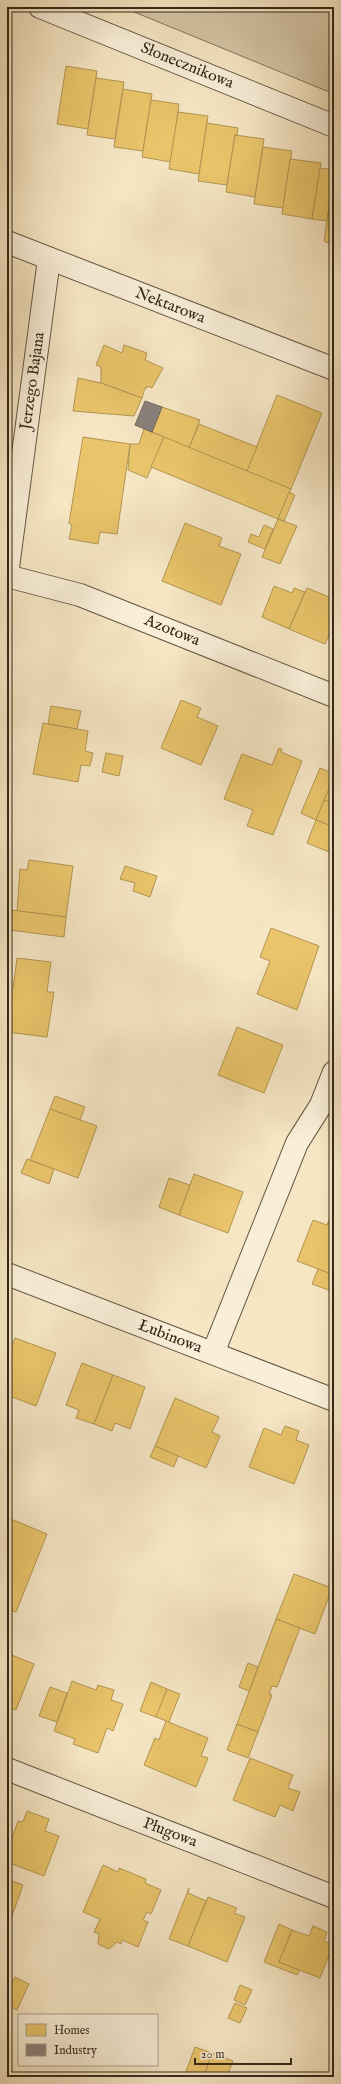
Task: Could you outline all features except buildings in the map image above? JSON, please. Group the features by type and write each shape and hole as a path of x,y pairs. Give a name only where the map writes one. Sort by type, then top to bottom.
{"street":[{"name":"Słonecznikowa","path":"40,7 334,126"},
{"name":"Nektarowa","path":"7,242 334,369"},
{"name":"Jerzego Bajana","path":"7,575 49,258"},
{"name":"Azotowa","path":"7,575 80,595 334,696"},
{"path":"213,1353 297,1143 321,1105 334,1072"},
{"name":"Łubinowa","path":"7,1274 334,1400"},
{"name":"Pługowa","path":"7,1769 334,1897"}],"shaded area":[{"path":"122,7 334,7 334,94"}]}
